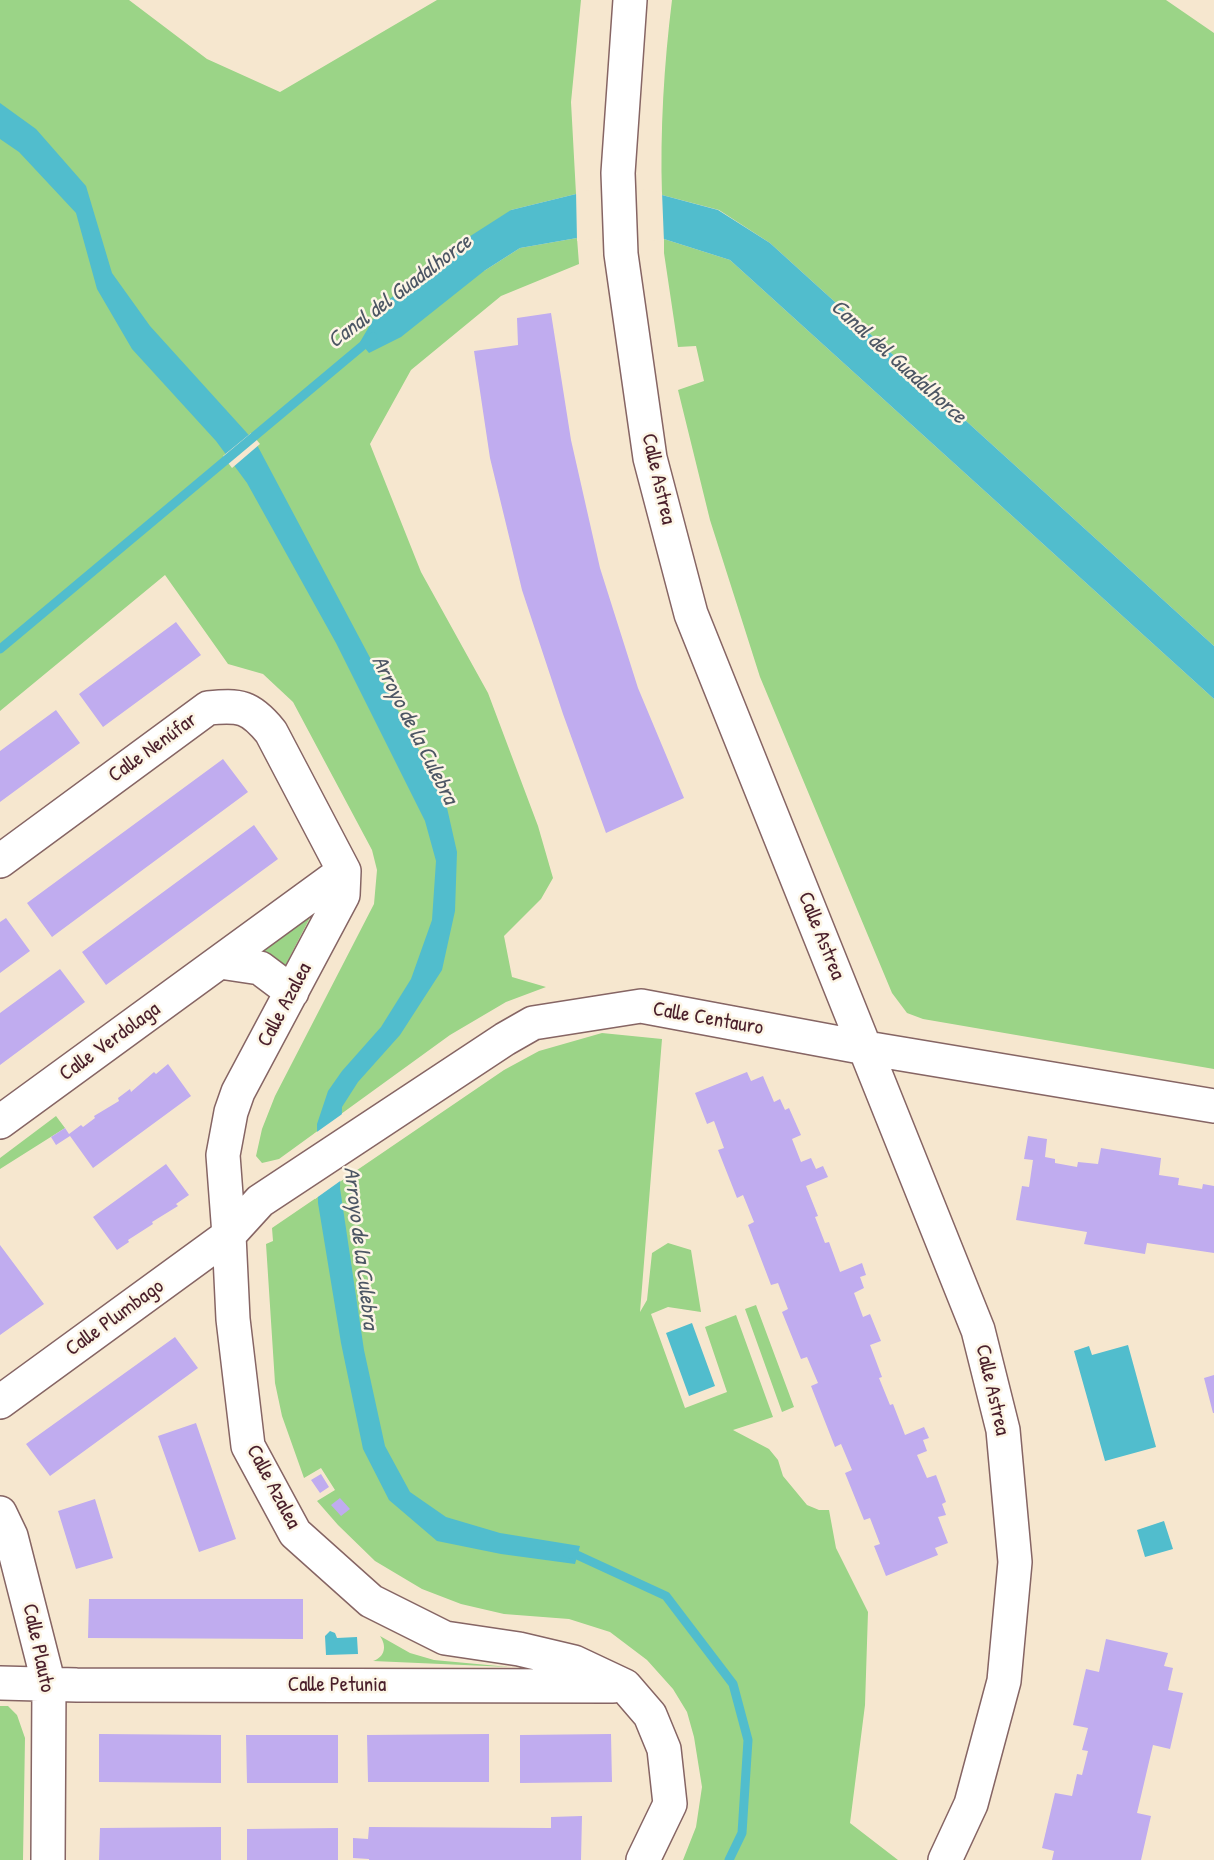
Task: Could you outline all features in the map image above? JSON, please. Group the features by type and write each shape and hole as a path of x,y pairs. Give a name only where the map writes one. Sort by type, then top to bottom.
{"street":[{"name":"Calle Astrea","path":"630,0 618,173 621,254 650,458 692,614 978,1330 1003,1430 1015,1562 1004,1681 970,1804 945,1860"},
{"name":"Calle Nenúfar","path":"0,861 208,708 233,705 257,715 271,732 344,871"},
{"name":"Calle Verdolaga","path":"0,1122 344,871"},
{"name":"Calle Azalea","path":"344,871 343,895 238,1092 231,1112 223,1155 233,1319 248,1446 295,1533 371,1601 445,1638 519,1649 574,1662 625,1686 650,1715 664,1749 670,1804 643,1860"},
{"path":"220,962 260,968 292,992"},
{"name":"Calle Centauro","path":"229,1235 267,1196 505,1039 533,1023 641,1006 866,1048 1214,1106"},
{"name":"Calle Plumbago","path":"0,1402 229,1235"},
{"name":"Calle Plauto","path":"0,1513 11,1536 49,1685 48,1860"},
{"name":"Calle Petunia","path":"0,1683 625,1686"}],"green space":[{"path":"0,0 129,0 207,59 280,92 437,0 581,0 571,102 576,194 511,210 484,271 520,248 577,238 579,264 501,296 411,370 370,444 421,572 488,693 538,826 553,878 541,899 504,936 512,977 546,987 506,1002 450,1035 279,1159 262,1163 256,1156 262,1129 275,1096 374,904 377,870 372,850 293,702 263,674 228,664 165,575 0,711"},
{"path":"672,0 1166,0 1214,33 1214,646 770,243 719,210 662,195 663,98"},
{"path":"664,239 730,260 1214,699 1214,1069 923,1019 907,1013 892,993 760,677 710,520 678,390 704,381 696,346 678,347"},
{"path":"317,904 284,968 245,955"},
{"path":"602,1033 662,1039 640,1312 647,1300 652,1253 668,1243 691,1250 701,1312 668,1307 651,1314 685,1408 727,1392 705,1327 736,1315 773,1417 733,1430 769,1449 778,1460 783,1476 807,1505 819,1510 829,1510 836,1548 868,1612 865,1705 850,1823 898,1860 683,1860 696,1827 702,1787 694,1737 687,1712 673,1689 647,1660 610,1632 569,1619 504,1614 461,1604 422,1589 375,1561 317,1501 335,1490 321,1468 304,1478 282,1416 275,1383 266,1244 273,1241 272,1228 504,1070 539,1051"},
{"path":"56,1116 65,1128 0,1169 0,1158"},
{"path":"756,1305 794,1407 782,1412 745,1309"},
{"path":"380,1636 410,1653 434,1660 509,1667 373,1661 384,1651 384,1644"},
{"path":"0,1706 8,1706 17,1715 25,1738 23,1860 0,1860"}],"water":[{"path":"0,103 36,129 86,186 112,273 150,326 256,443 445,799 457,852 455,911 442,970 400,1035 358,1082 342,1107 340,1188 364,1350 385,1446 410,1492 446,1517 500,1533 580,1546 575,1564 501,1554 437,1541 389,1500 363,1449 341,1343 318,1203 317,1124 328,1091 342,1071 381,1027 411,979 432,920 436,861 425,821 336,643 247,483 216,441 132,349 97,289 76,213 19,152 0,139"},
{"path":"628,190 662,195 718,210 770,243 1214,646 1214,699 730,260 664,239 620,234 577,238 520,248 484,271 401,337 369,353 360,342 381,306 461,242 511,210 576,194"},
{"path":"692,1323 715,1386 689,1396 666,1333"},
{"path":"1128,1345 1156,1447 1105,1461 1074,1351 1089,1346 1092,1355"},
{"path":"1164,1521 1173,1549 1145,1557 1137,1530"},
{"path":"330,1631 335,1633 337,1638 357,1637 358,1654 326,1655 325,1636"}],"pier":[{"path":"628,187 662,192 664,242 620,237 577,241 576,191"},
{"path":"251,433 260,444 232,468 223,456"},
{"path":"345,1112 343,1179 315,1199 314,1134"}],"building":[{"path":"551,313 571,440 600,568 638,688 684,798 606,833 522,590 490,458 474,351 518,345 517,318"},
{"path":"176,622 201,655 103,727 79,694"},
{"path":"56,710 80,743 0,802 0,751"},
{"path":"223,759 248,792 52,937 27,903"},
{"path":"254,825 278,859 106,985 82,952"},
{"path":"6,918 30,951 0,973 0,922"},
{"path":"60,969 85,1002 0,1065 0,1013"},
{"path":"168,1064 191,1096 93,1168 70,1136 56,1145 51,1137 65,1128 69,1134 81,1125 83,1127 95,1118 94,1116 119,1101 118,1098 130,1089 131,1092 154,1072 156,1074"},
{"path":"747,1072 751,1081 763,1076 774,1102 780,1099 785,1110 789,1108 801,1135 792,1139 801,1162 811,1158 816,1169 823,1166 828,1177 806,1186 818,1216 815,1217 825,1243 829,1242 840,1272 862,1263 866,1275 860,1277 864,1288 854,1293 863,1317 870,1314 881,1341 870,1345 882,1377 879,1378 890,1405 893,1404 905,1435 924,1427 929,1438 923,1440 927,1451 917,1455 927,1478 936,1475 945,1499 946,1502 942,1504 946,1515 938,1517 948,1543 935,1548 938,1555 886,1576 874,1546 880,1544 870,1518 864,1520 845,1473 852,1470 841,1444 835,1447 811,1386 818,1383 807,1357 801,1359 782,1312 788,1309 778,1283 771,1285 748,1225 754,1222 743,1195 737,1198 718,1150 724,1148 714,1121 707,1124 695,1093"},
{"path":"1028,1136 1047,1139 1045,1157 1055,1159 1055,1163 1077,1167 1078,1162 1098,1164 1101,1148 1161,1158 1159,1175 1179,1178 1178,1185 1202,1189 1203,1184 1214,1186 1214,1253 1147,1243 1145,1254 1084,1244 1087,1232 1016,1220 1022,1186 1029,1187 1033,1160 1024,1159"},
{"path":"166,1164 189,1195 176,1204 178,1206 152,1222 153,1224 117,1250 93,1217"},
{"path":"0,1245 44,1304 0,1335"},
{"path":"175,1337 198,1368 50,1476 26,1444"},
{"path":"1214,1375 1214,1413 1213,1413 1204,1378"},
{"path":"196,1423 236,1539 199,1552 158,1436"},
{"path":"321,1474 329,1487 320,1493 311,1480"},
{"path":"340,1498 350,1509 341,1516 331,1505"},
{"path":"95,1499 113,1558 76,1569 58,1511"},
{"path":"89,1599 303,1599 303,1639 88,1638"},
{"path":"1106,1639 1168,1653 1164,1666 1173,1668 1168,1690 1183,1693 1170,1749 1153,1745 1137,1813 1151,1816 1141,1860 1052,1860 1054,1851 1042,1848 1055,1793 1072,1796 1077,1774 1082,1775 1088,1751 1082,1750 1088,1728 1073,1725 1086,1669 1099,1672"},
{"path":"99,1734 221,1735 221,1783 99,1782"},
{"path":"489,1734 489,1782 368,1782 367,1735"},
{"path":"611,1734 612,1782 520,1783 520,1735"},
{"path":"246,1735 338,1735 338,1783 247,1783"},
{"path":"582,1816 581,1860 369,1860 353,1858 353,1838 368,1839 369,1827 551,1828 551,1817"},
{"path":"221,1827 221,1860 99,1860 100,1828"},
{"path":"338,1828 338,1860 247,1860 247,1829"}],"waterway":[{"name":"Canal del Guadalhorce","path":"0,649 373,337"},
{"name":"Arroyo de la Culebra","path":"567,1553 577,1555 666,1596 733,1684 748,1740 742,1833 729,1860"}]}
